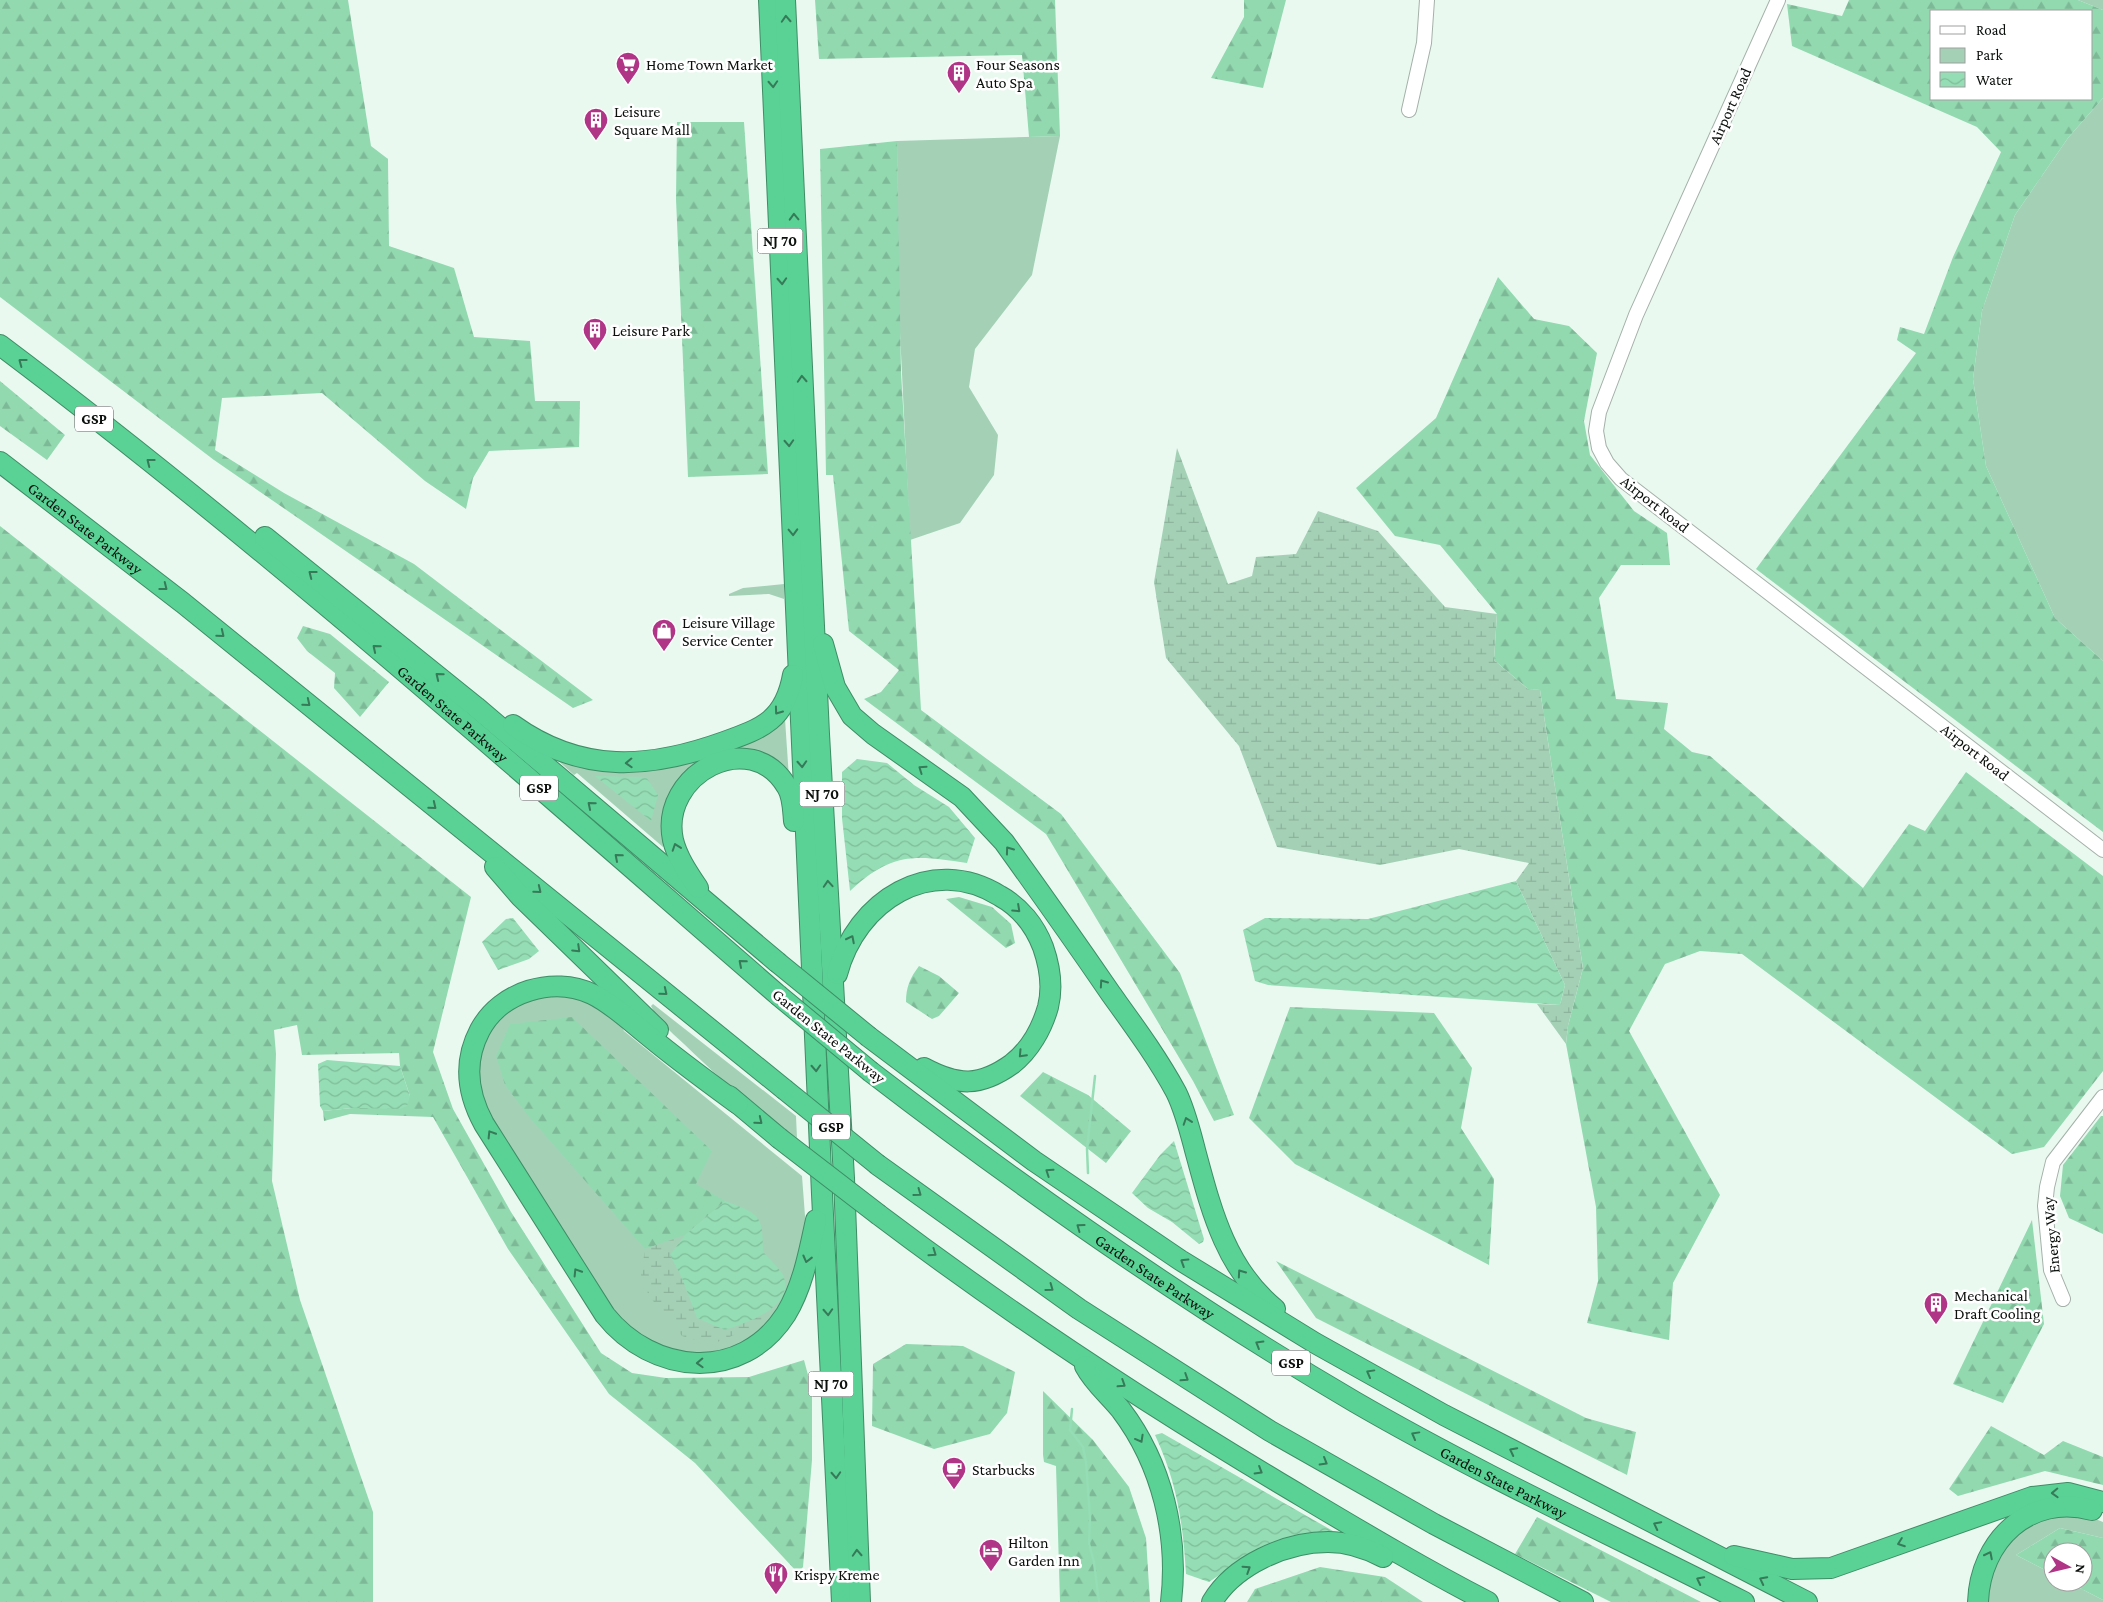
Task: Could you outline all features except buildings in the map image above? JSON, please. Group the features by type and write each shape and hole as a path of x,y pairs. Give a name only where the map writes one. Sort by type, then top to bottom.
{"highway":[{"name":"NJ 70","path":"769,0 842,1602"},
{"name":"NJ 70","path":"785,0 813,602 844,1187 860,1602"},
{"name":"Garden State Parkway","path":"0,346 188,492 306,589 778,995 871,1072 961,1141 1089,1234 1238,1331 1357,1403 1484,1472 1744,1602"},
{"name":"Garden State Parkway","path":"0,462 183,603 878,1165 1079,1309 1270,1431 1434,1524 1582,1602"},
{"path":"188,492 237,515 476,707 777,962 869,1037 1034,1162 1180,1260 1315,1343 1444,1415 1807,1602"},
{"path":"813,602 835,687 852,716 873,734 962,797 1004,842 1151,1051 1177,1094 1188,1124 1212,1211 1234,1263 1246,1280 1270,1305 1315,1343"},
{"path":"476,707 494,711 547,746 580,757 620,763 665,760 697,752 766,725 777,713 788,696 798,648"},
{"path":"708,904 678,854 673,838 676,803 687,784 700,772 713,764 731,760 750,760 771,768 781,777 789,789 798,844 807,862"},
{"path":"459,826 520,896 586,958 686,1058 779,1138 879,1215 1080,1358 1218,1446 1380,1543 1487,1601"},
{"path":"834,985 840,960 852,937 872,910 899,891 923,882 943,879 962,881 991,890 1018,909 1029,922 1040,938 1047,957 1050,999 1039,1031 1031,1044 1015,1061 999,1073 983,1080 968,1082 949,1080 894,1056"},
{"path":"738,1104 688,1068 609,1005 592,994 570,987 540,987 520,994 502,1005 483,1025 475,1040 470,1059 469,1084 472,1098 484,1124 605,1315 624,1336 652,1354 682,1362 713,1362 742,1353 768,1334 786,1314 799,1286 822,1194"},
{"path":"1080,1358 1090,1376 1121,1410 1140,1439 1154,1469 1165,1502 1172,1536 1173,1581 1171,1602"},
{"path":"1700,1548 1786,1568 1831,1568 2032,1497 2068,1493 2103,1502"},
{"path":"1978,1602 1981,1574 1988,1556 1997,1541 2012,1526 2043,1510 2056,1508 2082,1508 2103,1515"},
{"path":"1212,1602 1246,1568 1269,1556 1291,1547 1329,1542 1364,1548 1487,1601"}],"street":[{"path":"1409,110 1424,43 1427,0"},
{"name":"Airport Road","path":"1778,0 1636,315 1599,412 1596,431 1601,454 1622,479 2103,850"},
{"name":"Energy Way","path":"2063,1299 2051,1270 2046,1206 2047,1186 2053,1162 2103,1097"}],"green space":[{"path":"0,0 348,0 371,146 388,159 389,246 454,268 474,337 530,341 535,401 580,401 579,447 489,451 473,478 466,509 425,481 322,393 222,398 215,450 284,493 414,564 593,700 573,708 214,460 0,297"},
{"path":"815,0 1055,0 1060,136 1029,137 1022,55 819,59"},
{"path":"1244,0 1286,0 1263,88 1211,78 1244,17"},
{"path":"1849,0 2078,0 2103,10 2103,98 2068,138 2015,215 1982,311 1973,379 1986,466 2055,618 2103,661 2103,832 1756,569 1916,353 1897,340 1900,327 1924,334 1953,257 2001,152 1977,127 1792,46 1787,4 1842,16"},
{"path":"2078,0 2103,0 2103,10"},
{"path":"2103,98 2103,661 2055,618 1986,466 1973,379 1982,311 2015,215 2068,138"},
{"path":"677,122 744,122 768,474 688,477 676,199"},
{"path":"1060,136 1032,275 975,349 969,387 998,435 994,475 960,523 910,540 898,291 897,141"},
{"path":"897,141 901,372 921,710 1061,814 1180,973 1234,1115 1214,1121 1193,1081 1046,834 864,699 881,692 899,670 849,631 833,475 826,475 820,149"},
{"path":"1498,277 1534,319 1569,326 1597,353 1584,421 1590,455 1634,511 1667,533 1670,565 1621,565 1599,598 1616,699 1668,703 1664,729 1692,752 1710,756 1863,888 1909,824 1925,831 1966,772 2103,876 2103,1071 2044,1147 2012,1154 1742,954 1700,951 1665,964 1629,1031 1720,1195 1673,1283 1669,1340 1587,1323 1598,1281 1596,1207 1566,1044 1568,1026 1583,968 1540,690 1528,689 1494,660 1497,614 1440,545 1395,536 1356,488 1436,418"},
{"path":"0,381 65,435 47,460 0,426"},
{"path":"1177,448 1228,584 1252,576 1256,557 1296,554 1318,511 1378,531 1445,607 1497,614 1494,660 1528,689 1540,690 1583,968 1568,1026 1566,1044 1537,1004 1560,1005 1565,985 1516,881 1529,863 1459,849 1380,865 1277,847 1239,746 1166,658 1154,582"},
{"path":"0,526 471,897 433,1052 453,1109 511,1212 601,1353 632,1373 666,1378 749,1377 804,1360 812,1390 812,1460 803,1567 798,1573 695,1463 609,1394 508,1249 433,1117 350,1114 324,1121 323,1111 352,1108 410,1096 400,1066 399,1053 302,1055 297,1025 274,1030 276,1054 272,1181 300,1300 373,1512 373,1602 0,1602"},
{"path":"784,584 784,599 769,594 729,596 729,594 743,588"},
{"path":"303,626 330,634 389,682 360,717 334,688 335,673 307,651 297,638"},
{"path":"785,719 789,778 704,758 688,770 666,845 663,847 577,773 574,775 545,749 605,769"},
{"path":"959,897 992,907 1011,924 1015,943 1006,948 946,899"},
{"path":"919,966 939,976 959,993 939,1016 932,1019 906,1002 909,983"},
{"path":"529,995 579,996 619,1022 624,1031 802,1176 806,1229 788,1299 762,1334 724,1355 678,1357 618,1324 476,1098 476,1049 483,1032"},
{"path":"653,1004 796,1116 797,1138 738,1094 670,1031 654,1011 651,1006"},
{"path":"1290,1007 1434,1013 1472,1068 1461,1128 1494,1179 1489,1265 1295,1164 1249,1118"},
{"path":"572,1017 712,1151 696,1184 725,1201 685,1235 645,1249 530,1118 505,1085 496,1056 510,1024"},
{"path":"1043,1072 1088,1095 1131,1131 1106,1163 1020,1096"},
{"path":"2101,1116 2103,1116 2103,1234 2069,1218 2060,1196 2063,1165"},
{"path":"2032,1220 2044,1324 2003,1403 1953,1384"},
{"path":"685,1235 670,1255 682,1278 750,1321 770,1311 756,1326 710,1345 682,1336 649,1296 641,1275 645,1249"},
{"path":"1276,1261 1586,1418 1636,1432 1627,1475 1316,1318"},
{"path":"906,1344 963,1346 1015,1372 1007,1413 990,1434 934,1449 872,1426 873,1364"},
{"path":"1043,1391 1093,1440 1129,1487 1146,1538 1150,1602 1060,1602 1056,1466 1044,1462"},
{"path":"1991,1426 2044,1455 2063,1441 2103,1457 2103,1485 2045,1471 1958,1496 1949,1489"},
{"path":"2051,1515 2093,1518 2103,1522 2103,1538 2060,1528 2016,1555 2043,1569 2043,1592 2087,1592 2103,1600 2103,1602 1983,1602 2006,1539"},
{"path":"1537,1517 1701,1602 1611,1602 1515,1554"},
{"path":"2060,1528 2103,1538 2103,1600 2087,1592 2093,1592 2093,1542 2043,1542 2043,1569 2016,1555"},
{"path":"1320,1567 1385,1577 1423,1602 1247,1602 1255,1589"}],"water":[{"path":"857,759 887,763 914,785 949,807 975,838 967,863 918,858 904,859 879,869 850,891 842,818 842,772"},
{"path":"595,776 646,777 658,795 651,821"},
{"path":"1516,881 1565,985 1560,1005 1268,985 1255,981 1243,930 1265,918 1368,919"},
{"path":"513,918 539,951 529,959 498,970 482,942 506,919"},
{"path":"327,1060 400,1066 410,1096 407,1106 400,1109 352,1108 323,1111 320,1106 318,1064"},
{"path":"1174,1141 1204,1239 1199,1244 1172,1222 1148,1208 1132,1193 1160,1155"},
{"path":"725,1201 745,1209 757,1217 762,1229 763,1251 783,1275 785,1286 783,1296 767,1312 725,1330 697,1318 682,1278 670,1255 685,1235"},
{"path":"1162,1433 1337,1535 1278,1541 1259,1548 1209,1582 1186,1574 1178,1503 1169,1469 1155,1435"}],"waterway":[{"path":"1088,1173 1087,1149 1095,1076"},
{"path":"1072,1409 1070,1430 1083,1447 1086,1462 1090,1518 1089,1544 1094,1562 1099,1602"}],"place":[{"name":"Home Town Market","path":"628,85"},
{"name":"Four Seasons Auto Spa","path":"959,94"},
{"name":"Leisure Square Mall","path":"596,141"},
{"name":"Leisure Park","path":"595,351"},
{"name":"Leisure Village Service Center","path":"664,652"},
{"name":"Mechanical Draft Cooling","path":"1936,1325"},
{"name":"Starbucks","path":"954,1490"},
{"name":"Hilton Garden Inn","path":"991,1572"},
{"name":"Krispy Kreme","path":"776,1595"}]}
